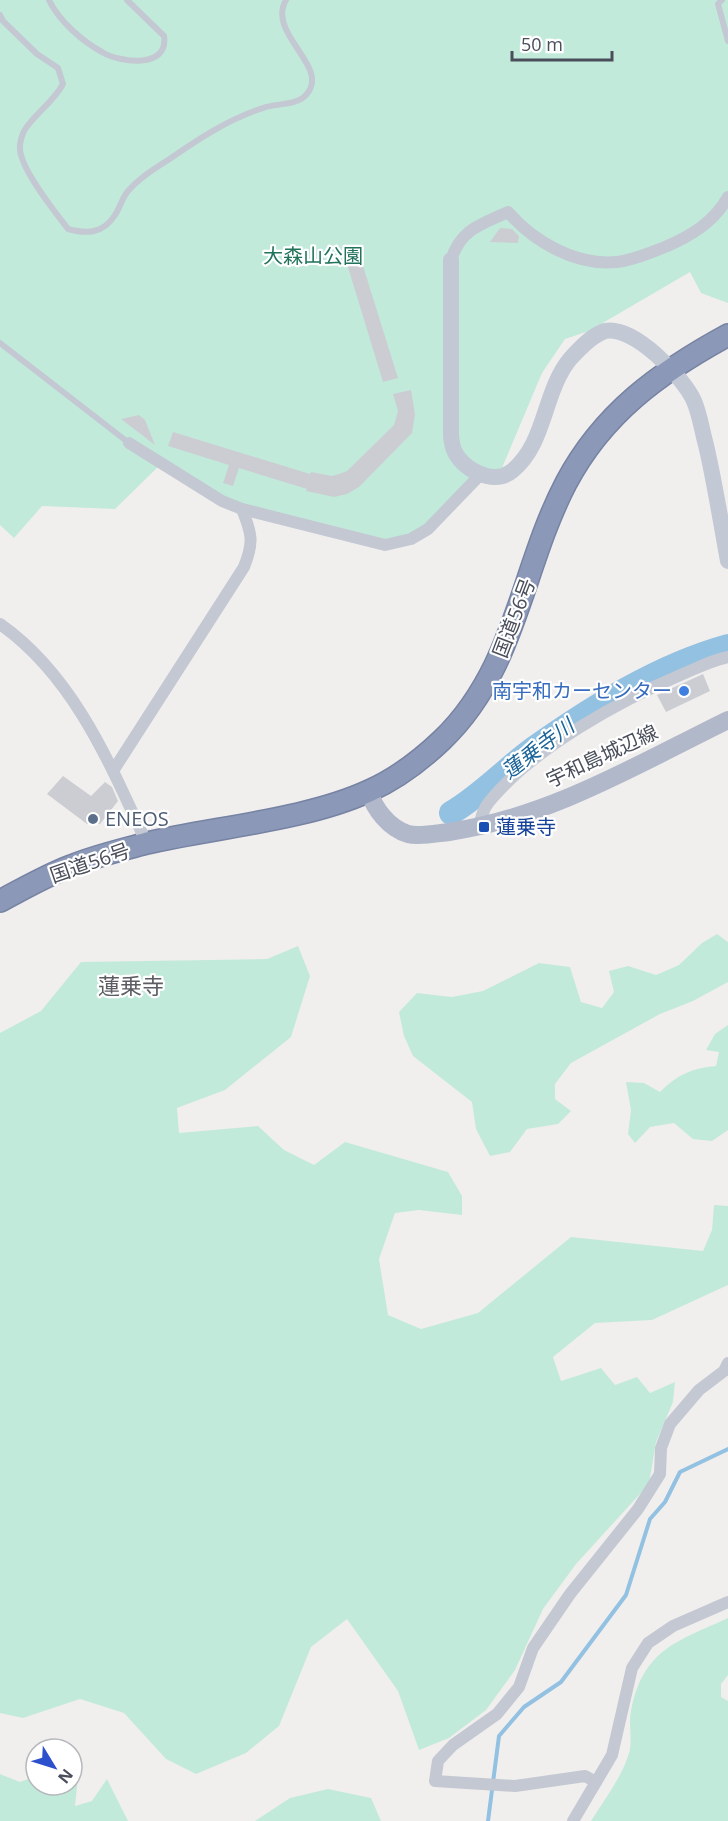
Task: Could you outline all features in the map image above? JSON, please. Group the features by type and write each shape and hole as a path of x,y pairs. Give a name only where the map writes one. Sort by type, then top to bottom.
{"highway":[{"name":"国道56号","path":"0,901 71,866 147,843 319,808 369,791 410,767 443,739 481,692 507,645 541,545 566,483 598,434 635,394 669,370 728,335"}],"main road":[{"name":"宇和島城辺線","path":"369,791 373,803 384,818 408,834 479,827 562,800 728,720"}],"street":[{"path":"728,197 722,208 700,229 681,240 638,257 616,262 594,261 555,249 521,227 508,213 469,230 456,243 451,260 452,450 464,464 480,474 494,478 510,473 532,446 551,392 569,361 588,341 606,331 625,333 645,345 681,382 694,401 713,476 728,561"},
{"path":"129,443 222,501 242,509 350,539 385,545 411,540 428,529 480,474"},
{"path":"113,771 244,567 252,547 250,528 242,509"},
{"path":"0,624 50,670 79,707 147,843"},
{"path":"479,827 488,802 532,762 596,717 642,692 728,657"},
{"path":"596,1782 585,1776 515,1786 435,1781 438,1761 453,1745 497,1714 519,1687 532,1648 570,1594 638,1509 660,1474 661,1448 670,1424 699,1390 724,1371 728,1363"},
{"path":"573,1821 612,1755 632,1668 648,1643 673,1626 728,1602"}],"lane":[{"path":"49,0 55,13 103,53 121,59 147,61 160,54 165,45 164,36 127,0"},
{"path":"0,15 3,21 37,54 58,68 63,84 56,98 44,106 25,131 19,144 22,159 68,230 87,234 104,228 116,215 125,193 140,178 201,137 231,120 265,107 294,102 306,95 312,83 311,69 288,34 282,20 286,0"},
{"path":"722,0 718,4 728,42"},
{"path":"0,343 129,443"}],"green space":[{"name":"大森山公園","path":"0,0 728,0 728,303 701,293 690,272 589,331 565,339 542,373 502,468 480,475 428,529 385,545 242,509 161,464 115,509 42,506 14,538 0,525"},
{"path":"717,934 728,942 728,982 693,1001 660,1014 571,1063 555,1084 555,1099 571,1111 558,1124 527,1129 510,1152 490,1156 476,1129 472,1102 413,1056 404,1036 399,1012 417,993 452,997 483,991 539,963 570,967 581,1002 602,1008 614,992 609,971 628,966 656,975 679,965 702,943"},
{"path":"298,946 310,976 291,1037 225,1090 177,1108 179,1133 258,1126 284,1150 314,1165 345,1142 448,1172 462,1196 462,1215 419,1210 395,1213 379,1259 388,1315 421,1329 478,1313 571,1237 703,1251 712,1230 714,1205 728,1206 728,1285 652,1320 595,1323 553,1357 561,1381 601,1368 615,1385 637,1377 650,1393 675,1382 673,1402 656,1442 649,1484 576,1564 543,1609 515,1670 486,1710 449,1738 419,1750 398,1691 347,1619 311,1647 279,1726 246,1753 196,1774 166,1759 124,1713 80,1699 23,1718 0,1713 0,1033 41,1011 81,962 267,959"},
{"path":"728,1025 728,1130 712,1141 693,1139 674,1123 650,1127 635,1143 628,1134 631,1110 626,1082 644,1083 660,1092 685,1073 716,1066 719,1052 706,1050 715,1034"},
{"path":"728,1618 728,1675 721,1684 721,1697 728,1701 728,1821 591,1821 626,1762 630,1748 631,1711 644,1674 654,1660 678,1641"},
{"path":"0,1774 20,1782 24,1780 24,1797 76,1797 75,1806 92,1801 107,1779 128,1821 0,1821"},
{"path":"328,1789 371,1798 381,1821 255,1821 290,1798"}],"building":[{"path":"500,228 512,229 519,236 518,243 490,242"},
{"path":"358,250 398,378 383,382 344,254"},
{"path":"411,390 415,414 412,433 359,487 347,494 334,497 306,491 307,489 239,468 233,486 223,483 229,465 168,446 173,432 310,474 311,472 332,476 347,471 394,425 398,411 393,394"},
{"path":"139,415 145,420 155,445 121,419"},
{"path":"703,674 710,691 666,712 657,695"},
{"path":"63,776 91,796 105,782 112,787 118,801 100,824 87,824 47,794"}],"waterway":[{"name":"蓮乗寺川","path":"451,813 534,748 579,717 677,664 728,646"},
{"path":"488,1821 499,1736 524,1707 561,1682 626,1595 650,1519 665,1502 680,1472 728,1449"}],"place":[{"name":"南宇和カーセンター","path":"684,691"},
{"name":"ENEOS","path":"93,819"},
{"name":"蓮乗寺","path":"484,827"}],"district":[{"name":"蓮乗寺","path":"131,986"}]}
